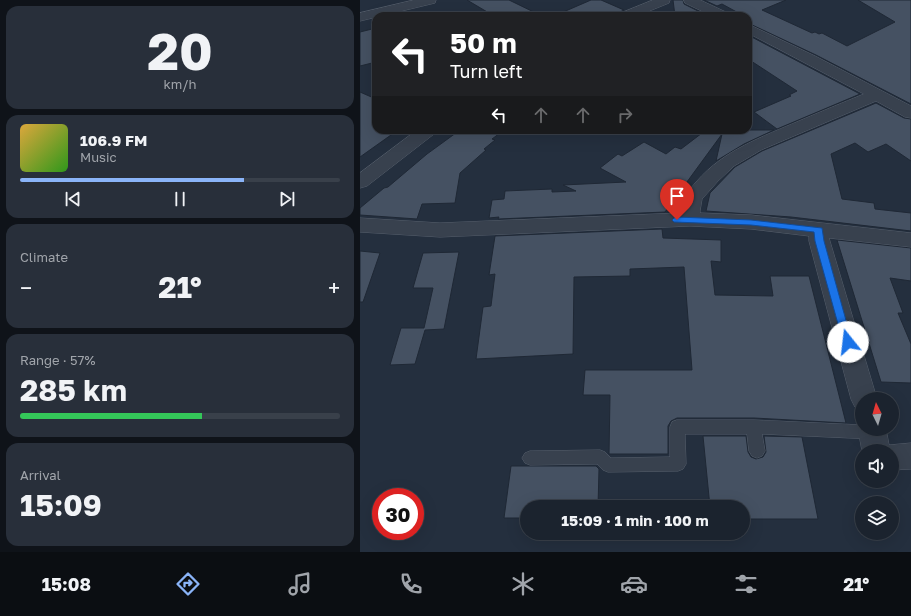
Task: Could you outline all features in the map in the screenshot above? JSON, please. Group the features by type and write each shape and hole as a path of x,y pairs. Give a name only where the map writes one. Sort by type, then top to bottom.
{"street":[{"path":"381,12 430,0"},
{"path":"636,12 664,0"},
{"path":"690,0 715,12"},
{"path":"360,17 372,14"},
{"path":"752,30 878,94 911,113"},
{"path":"690,219 693,198 711,177 728,162 754,146 878,94"},
{"path":"360,182 423,134"},
{"path":"360,225 440,230 690,219 751,222 911,240"},
{"path":"819,230 819,241 862,392"},
{"path":"899,457 911,456"}],"lane":[{"path":"530,458 600,457 608,465 678,464 677,427 754,427 874,437"},
{"path":"754,427 757,451"}],"building":[{"path":"467,0 509,0 534,12 487,12"},
{"path":"591,0 601,0 624,10 620,12 563,12"},
{"path":"673,0 683,0 684,4 700,12 674,12"},
{"path":"704,0 786,0 762,10 812,33 822,33 847,46 895,22 858,0 911,0 911,104 816,55 752,25 752,12 737,12 722,4 717,6"},
{"path":"372,29 372,63 360,66 360,32"},
{"path":"752,37 860,94 777,129 754,112 791,96 789,95 797,91 752,62"},
{"path":"360,92 372,97 372,134 392,134 360,157"},
{"path":"876,103 904,118 911,119 911,161 886,144 868,152 855,143 831,154 842,199 874,203 875,209 911,213 911,231 791,217 706,211 710,193 735,167 762,151"},
{"path":"752,130 774,130 744,144 716,161 722,134 752,134"},
{"path":"454,134 499,134 492,139 495,140 484,149 486,150 460,173 455,203 422,204 417,219 360,215 360,208 384,188 388,187 427,154"},
{"path":"701,134 722,134 665,212 498,219 499,217 489,218 492,200 504,199 505,191 552,189 552,192 576,191 563,185 626,182 600,168 618,154 622,156 644,142 666,154 675,147 681,149"},
{"path":"662,229 663,238 721,240 721,262 711,261 715,295 773,296 770,276 809,276 846,423 754,418 677,418 671,421 668,426 668,454 609,454 610,395 583,395 585,370 692,370 684,267 630,269 630,276 574,277 573,354 476,359 483,307 491,306 495,274 489,275 495,236"},
{"path":"837,240 911,248 911,281 890,278 903,313 898,313 911,344 911,383 881,382"},
{"path":"360,251 380,253 363,302 360,302"},
{"path":"459,252 444,329 425,330 415,364 390,365 401,328 424,328 433,288 413,288 423,253"},
{"path":"703,436 746,436 748,452 751,457 756,459 763,457 766,452 764,436 802,437 818,519 750,519 750,500 709,500"},
{"path":"511,466 596,466 599,469 598,500 520,500 520,518 504,518"}],"route":[{"path":"677,220 690,219 751,222 819,230 819,241 848,342"}]}
